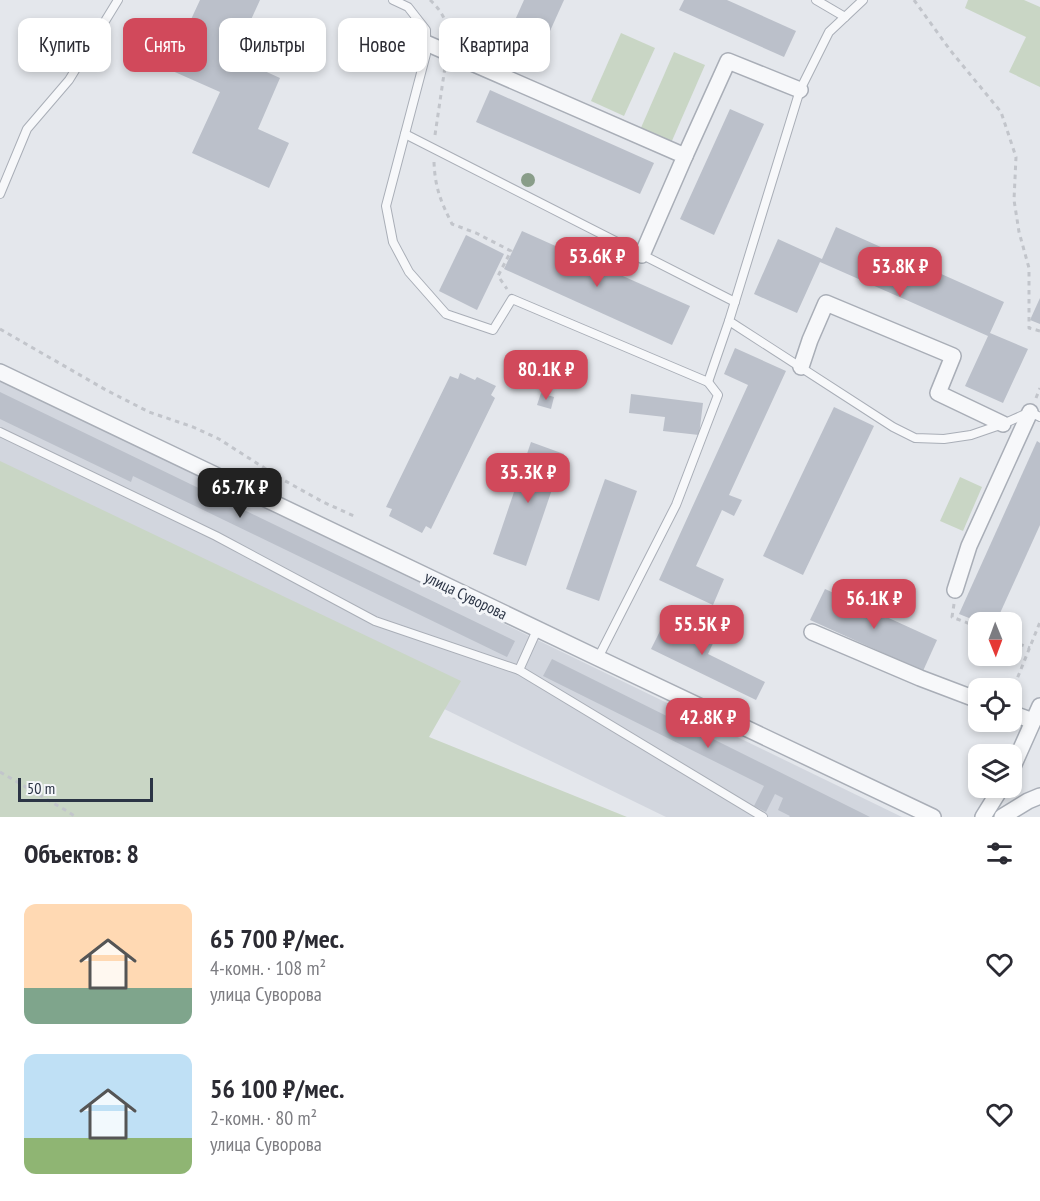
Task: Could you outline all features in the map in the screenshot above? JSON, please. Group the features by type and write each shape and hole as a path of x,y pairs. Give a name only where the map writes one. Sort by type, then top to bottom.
{"street":[{"path":"427,43 685,156"},
{"path":"642,255 728,61 800,90"},
{"path":"801,367 826,303 953,356 938,393 1003,424"},
{"name":"улица Суворова","path":"0,372 933,817"},
{"path":"955,590 969,546 1035,414"},
{"path":"812,632 968,696"},
{"path":"1022,746 1040,706"},
{"path":"1022,717 1033,721"},
{"path":"1002,817 1040,796"},
{"path":"983,817 995,798"}],"lane":[{"path":"0,194 27,129 69,80 118,0"},
{"path":"393,0 408,7 417,18"},
{"path":"816,0 845,17"},
{"path":"708,381 729,321 800,90 829,32 863,0"},
{"path":"421,72 387,206 393,242 409,272 446,314 493,330 513,299 708,381 718,395 671,515 598,658"},
{"path":"405,134 735,302"},
{"path":"729,321 893,427 915,438 944,440 971,435 1035,414"},
{"path":"0,432 216,537 375,621 519,670 763,817"},
{"path":"519,670 537,630"}],"path":[{"path":"914,0 950,50 1001,112 1016,157 1014,200 1019,232 1029,268 1029,328 1040,331"},
{"path":"0,329 123,399 149,412 193,427 219,439 280,478 354,516"},
{"path":"955,590 952,617 968,623"},
{"path":"1018,678 1040,622"},
{"path":"1022,645 1030,648"},
{"path":"0,772 68,810 76,817"}],"shaded area":[{"path":"0,379 902,817 666,817 0,493"}],"green space":[{"path":"968,0 1024,0 1040,7 1040,87 1009,72 1026,37 965,8"},
{"path":"621,33 655,48 624,116 591,101"},
{"path":"674,52 705,65 671,143 640,130"},
{"path":"0,461 461,681 429,737 627,817 0,817"},
{"path":"960,477 982,487 963,531 940,521"}],"building":[{"path":"200,0 260,0 252,18 219,18 219,72 267,72 280,78 258,129 289,143 269,188 192,153 220,92 175,72 207,72 207,18 192,18"},
{"path":"524,0 564,0 550,31 550,18 516,18"},
{"path":"684,0 727,0 796,31 784,57 679,10"},
{"path":"490,90 654,163 640,194 476,122"},
{"path":"730,109 764,124 714,235 680,219"},
{"path":"836,227 1004,302 990,333 1028,349 1003,403 965,386 988,336 820,262 797,313 754,294 778,239 822,259"},
{"path":"522,231 690,306 672,345 504,269"},
{"path":"466,235 504,254 477,310 439,291"},
{"path":"1040,298 1040,324 1030,320"},
{"path":"735,348 786,371 729,495 742,500 734,516 722,510 696,566 724,579 713,605 659,580 748,385 724,374"},
{"path":"460,373 475,380 477,377 496,386 491,395 495,398 431,529 426,526 422,533 389,516 392,509 386,507 450,376 458,379"},
{"path":"0,392 515,641 507,657 133,476 131,482 0,419"},
{"path":"541,393 554,397 551,409 537,405"},
{"path":"631,394 703,403 699,435 663,431 665,417 629,413"},
{"path":"834,407 874,426 803,575 763,556"},
{"path":"1037,441 1040,443 1040,525 1001,612 968,612 968,618 959,614"},
{"path":"531,442 564,454 526,566 493,554"},
{"path":"605,479 637,491 599,601 566,589"},
{"path":"825,589 937,640 923,671 810,620"},
{"path":"669,613 716,637 708,654 765,682 756,700 651,649"},
{"path":"552,659 870,817 789,817 778,810 783,798 775,794 766,812 754,806 764,786 543,676"}]}
